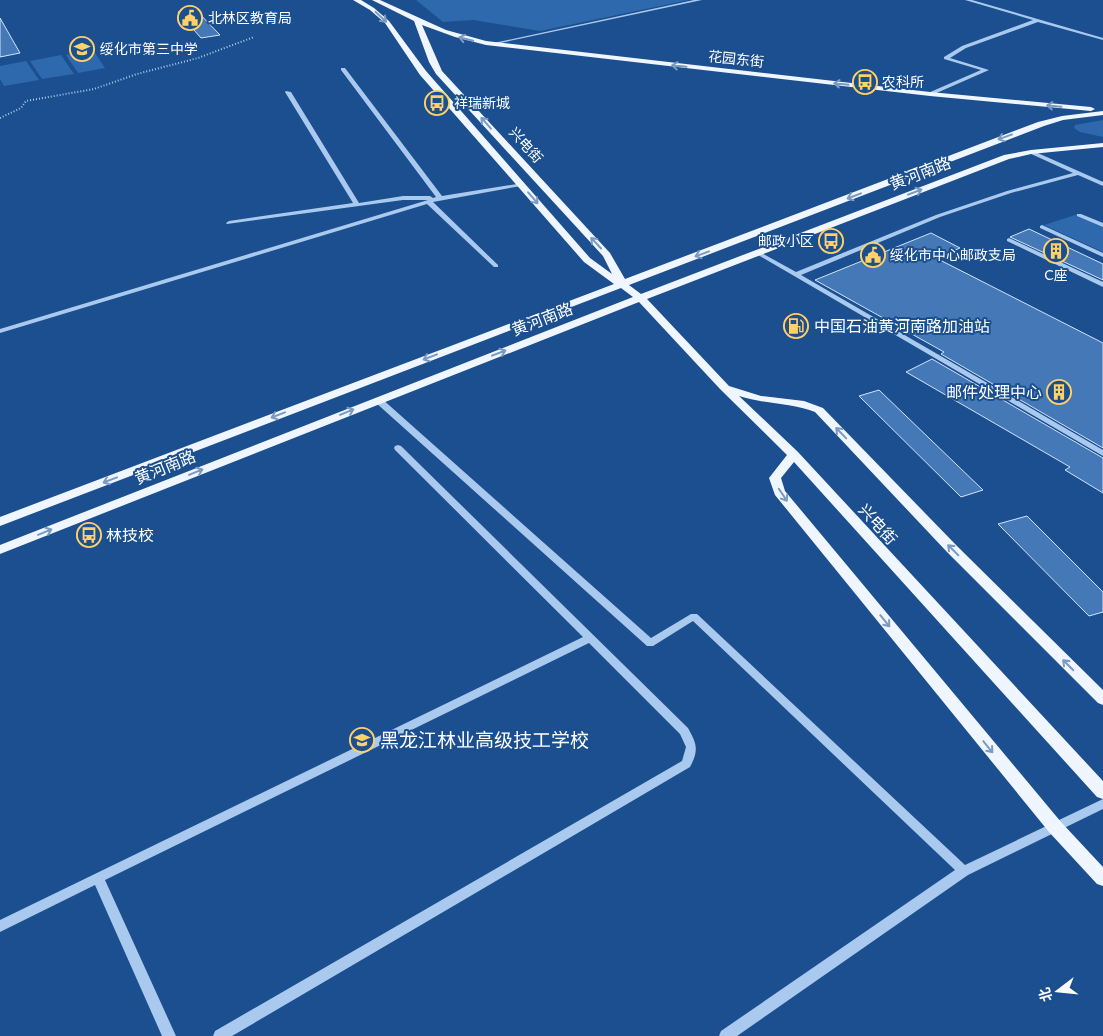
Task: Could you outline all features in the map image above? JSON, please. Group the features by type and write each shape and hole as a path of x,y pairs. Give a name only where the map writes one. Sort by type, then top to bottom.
{"main road":[{"name":"兴电街","path":"356,0 372,9 387,22 424,73 587,260 641,298 724,387 794,455 1103,792"},
{"name":"花园东街","path":"376,0 417,21 456,36 491,44 1103,112"},
{"name":"兴电街","path":"417,21 433,62 440,72 607,255 622,283"},
{"name":"黄河南路","path":"0,522 1040,124 1062,118 1103,112"},
{"name":"黄河南路","path":"0,550 756,252 1007,157 1031,152 1103,145"},
{"path":"521,184 538,181"},
{"path":"737,241 756,252"},
{"path":"724,387 760,399 804,404 819,410 952,549 1103,699"},
{"path":"794,455 775,478 779,492 1055,827 1103,879"}],"street":[{"path":"491,44 700,0"},
{"path":"967,0 1103,39"},
{"path":"930,94 986,70 946,58 964,47 1038,20"},
{"path":"343,70 440,198"},
{"path":"288,92 357,205"},
{"path":"1031,152 1103,184"},
{"path":"796,275 946,213 1009,192 1078,173"},
{"path":"229,222 403,198 440,198 521,184"},
{"path":"0,331 440,198"},
{"path":"429,202 496,266"},
{"path":"1079,214 1103,225"},
{"path":"1042,227 1103,255"},
{"path":"1009,240 1103,285"},
{"path":"756,252 1103,453"},
{"path":"378,400 650,643 694,616 964,871"},
{"path":"220,1036 686,764 691,755 692,744 684,731 398,448"},
{"path":"0,926 590,638"},
{"path":"726,1036 964,871 1103,804"},
{"path":"98,878 169,1036"}],"path":[{"path":"0,118 21,108 26,101 94,89 137,74 198,58 254,37"}],"shaded area":[{"path":"416,0 689,0 540,31 473,20 443,22"},
{"path":"93,50 105,68 78,73 66,55"},
{"path":"61,55 74,74 42,79 30,61"},
{"path":"26,61 39,80 4,86 0,79 0,66"},
{"path":"1103,120 1103,137 1080,132 1074,128 1075,125"},
{"path":"1078,214 1103,226 1103,252 1044,225"}],"building":[{"name":"北林区教育局","path":"195,9 220,35 201,38 178,12"},
{"path":"0,18 20,53 0,57"},
{"name":"C座","path":"1029,229 1103,264 1103,280 1010,237"},
{"name":"邮件处理中心","path":"931,233 960,248 936,258 1103,343 1103,448 941,354 944,352 815,280"},
{"path":"932,359 1103,458 1103,493 1065,470 1070,467 906,372"},
{"path":"879,390 983,490 961,497 859,396"},
{"path":"1027,516 1103,592 1103,612 1089,616 998,524"}],"place":[{"name":"北林区教育局","path":"190,18"},
{"name":"绥化市第三中学","path":"82,49"},
{"name":"农科所","path":"865,82"},
{"name":"祥瑞新城","path":"437,103"},
{"name":"邮政小区","path":"831,241"},
{"name":"C座","path":"1056,251"},
{"name":"绥化市中心邮政支局","path":"873,255"},
{"name":"中国石油黄河南路加油站","path":"796,326"},
{"name":"邮件处理中心","path":"1059,392"},
{"name":"林技校","path":"89,535"},
{"name":"黑龙江林业高级技工学校","path":"362,740"}]}
